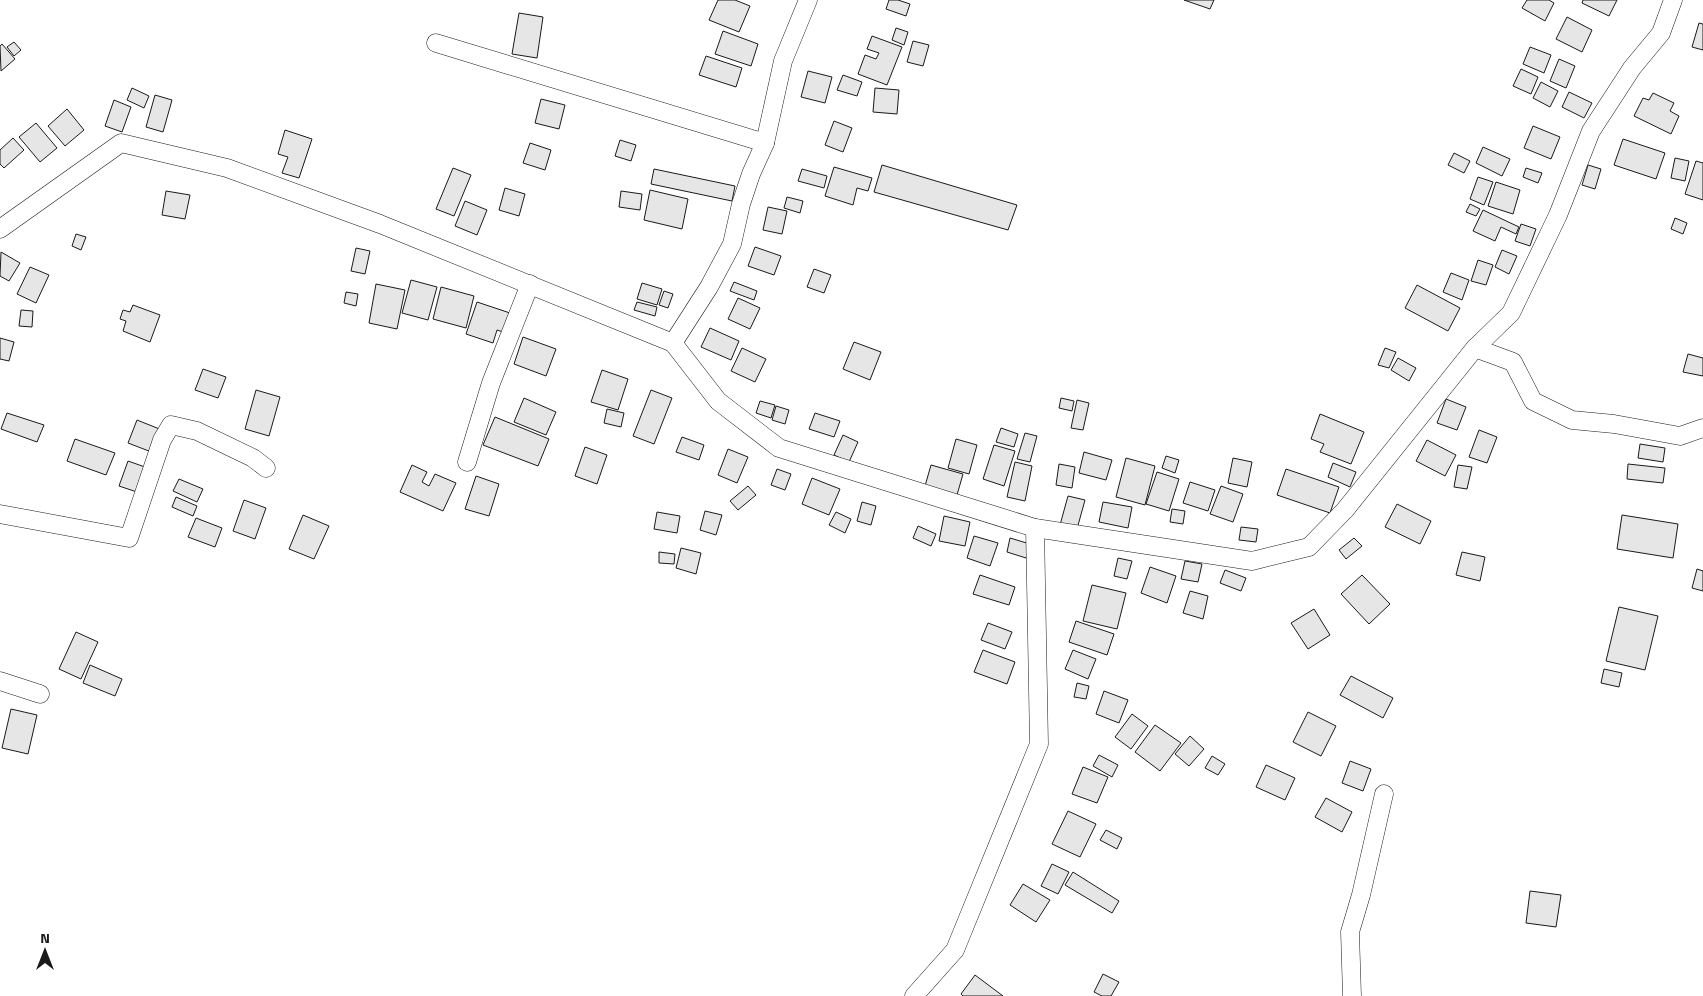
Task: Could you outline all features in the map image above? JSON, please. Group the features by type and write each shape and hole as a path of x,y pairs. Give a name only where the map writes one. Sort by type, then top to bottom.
{"street":[{"path":"674,343 709,287 732,244 741,204 765,143 783,61 808,0"},
{"path":"0,229 121,143 227,168 380,224 674,343 718,401 779,448 1035,528 1252,561 1309,547 1345,510 1475,348 1511,313 1558,215 1590,132 1632,68 1662,33 1673,0"},
{"path":"436,43 765,143"},
{"path":"467,462 491,383 530,284"},
{"path":"1475,348 1513,362 1533,401 1572,420 1614,424 1680,436 1703,428"},
{"path":"0,514 129,538 162,440 171,425 197,431 253,458 266,468"},
{"path":"914,996 955,950 1040,744 1035,528"},
{"path":"0,681 40,694"},
{"path":"1352,996 1350,932 1361,895 1384,794"}],"building":[{"path":"718,0 735,0 750,6 739,32 709,20"},
{"path":"889,0 898,0 910,4 906,16 886,9"},
{"path":"1184,0 1214,0 1210,9"},
{"path":"1527,0 1549,0 1554,3 1545,21 1522,8"},
{"path":"1583,0 1617,0 1609,16 1582,3"},
{"path":"519,13 543,17 537,58 512,54"},
{"path":"1567,17 1592,30 1582,52 1556,39"},
{"path":"1699,23 1703,24 1703,50 1692,47"},
{"path":"896,28 908,32 904,45 892,40"},
{"path":"723,31 758,44 751,66 715,54"},
{"path":"872,36 902,47 887,85 858,74 865,55 876,59 879,53 867,49"},
{"path":"913,41 929,45 923,66 907,62"},
{"path":"14,42 21,50 14,56 7,47"},
{"path":"2,44 15,59 1,71 0,46"},
{"path":"1530,47 1551,55 1544,73 1523,64"},
{"path":"706,56 742,68 736,87 699,75"},
{"path":"1559,59 1575,66 1566,88 1550,81"},
{"path":"1521,69 1538,77 1531,94 1513,86"},
{"path":"808,71 832,77 825,103 801,97"},
{"path":"843,75 862,82 857,96 837,90"},
{"path":"1541,82 1558,91 1550,107 1533,98"},
{"path":"132,88 149,96 144,108 127,100"},
{"path":"875,88 899,90 897,114 873,112"},
{"path":"1569,92 1592,103 1584,118 1562,107"},
{"path":"1653,93 1674,103 1670,111 1679,116 1671,134 1634,116 1643,98 1649,100"},
{"path":"155,95 172,100 163,132 146,127"},
{"path":"541,99 565,105 559,129 535,123"},
{"path":"114,100 131,107 122,132 105,126"},
{"path":"67,109 84,130 65,146 48,126"},
{"path":"834,121 852,128 843,152 825,145"},
{"path":"36,123 57,148 40,162 19,137"},
{"path":"1533,126 1560,137 1551,159 1524,148"},
{"path":"285,130 312,139 299,178 282,173 288,157 278,154"},
{"path":"13,138 24,150 4,168 0,164 0,150"},
{"path":"1623,139 1665,153 1656,179 1614,165"},
{"path":"620,140 636,145 631,161 615,156"},
{"path":"530,143 551,150 545,170 523,163"},
{"path":"1483,147 1510,159 1502,176 1476,163"},
{"path":"1454,153 1470,161 1464,173 1448,165"},
{"path":"1675,158 1689,161 1685,181 1671,178"},
{"path":"1696,161 1703,163 1703,200 1685,194"},
{"path":"882,165 1017,205 1008,230 874,192"},
{"path":"1588,165 1601,169 1595,189 1582,185"},
{"path":"834,167 872,178 868,191 857,188 853,205 825,196"},
{"path":"453,168 471,175 454,216 436,209"},
{"path":"1526,168 1542,173 1538,183 1523,177"},
{"path":"654,169 735,186 732,201 651,184"},
{"path":"802,169 827,176 824,188 798,181"},
{"path":"1478,177 1493,182 1484,205 1470,199"},
{"path":"1496,182 1520,190 1513,214 1488,206"},
{"path":"505,188 525,194 519,216 499,210"},
{"path":"650,190 688,199 682,229 644,220"},
{"path":"166,191 190,195 185,219 162,215"},
{"path":"621,191 642,194 640,210 619,207"},
{"path":"787,197 803,201 800,213 784,208"},
{"path":"465,201 487,210 477,235 455,226"},
{"path":"1470,204 1480,209 1476,216 1466,212"},
{"path":"768,207 787,211 782,234 763,230"},
{"path":"1483,210 1519,227 1516,234 1501,227 1495,241 1473,231"},
{"path":"1675,218 1687,223 1683,234 1671,229"},
{"path":"1521,224 1536,229 1530,246 1515,241"},
{"path":"76,234 86,237 81,250 72,246"},
{"path":"755,247 781,256 774,275 748,266"},
{"path":"356,248 370,251 365,274 351,271"},
{"path":"1502,250 1517,256 1509,274 1495,267"},
{"path":"1,252 20,263 9,281 0,276"},
{"path":"1478,260 1493,265 1486,285 1471,281"},
{"path":"30,267 49,275 36,303 17,294"},
{"path":"814,269 831,275 824,293 807,287"},
{"path":"1451,273 1469,280 1462,300 1443,292"},
{"path":"411,280 437,287 428,320 402,313"},
{"path":"734,282 757,291 754,300 730,291"},
{"path":"642,283 662,289 657,305 637,299"},
{"path":"376,284 405,290 397,329 369,323"},
{"path":"1417,285 1460,308 1448,331 1405,308"},
{"path":"441,287 474,296 466,328 433,319"},
{"path":"664,291 673,294 668,308 659,305"},
{"path":"346,292 358,294 356,306 344,303"},
{"path":"738,298 760,308 750,329 728,319"},
{"path":"477,302 510,313 503,332 497,330 493,343 466,334"},
{"path":"637,302 657,307 655,316 634,310"},
{"path":"133,305 160,315 150,342 123,331 126,321 120,319 123,310 130,312"},
{"path":"21,310 33,311 32,327 19,326"},
{"path":"710,328 739,341 731,360 701,347"},
{"path":"523,337 556,349 546,376 514,364"},
{"path":"0,338 14,342 9,361 0,359"},
{"path":"854,342 881,352 870,380 843,369"},
{"path":"742,348 766,359 755,382 731,371"},
{"path":"1385,348 1396,352 1389,368 1378,365"},
{"path":"1688,354 1703,358 1703,376 1683,372"},
{"path":"1398,358 1416,368 1409,381 1391,370"},
{"path":"203,369 226,377 218,398 195,390"},
{"path":"602,370 628,379 618,410 591,402"},
{"path":"256,390 280,397 269,436 245,429"},
{"path":"651,390 672,398 654,444 633,436"},
{"path":"524,398 556,412 546,435 514,422"},
{"path":"1061,398 1074,401 1072,411 1059,408"},
{"path":"1446,399 1466,407 1457,430 1437,423"},
{"path":"1077,400 1089,403 1083,430 1071,428"},
{"path":"760,401 775,405 771,418 756,413"},
{"path":"776,406 789,410 785,424 772,420"},
{"path":"607,409 624,413 621,427 604,423"},
{"path":"7,413 44,425 37,442 1,429"},
{"path":"815,413 840,421 834,437 809,429"},
{"path":"1320,414 1364,432 1351,464 1320,452 1324,444 1311,439"},
{"path":"495,417 549,439 538,466 483,445"},
{"path":"137,420 162,430 154,453 128,443"},
{"path":"1001,428 1018,434 1014,447 996,442"},
{"path":"1479,430 1497,437 1487,463 1469,457"},
{"path":"1025,433 1037,436 1030,462 1017,459"},
{"path":"843,435 858,442 849,462 834,455"},
{"path":"682,437 704,445 699,460 676,452"},
{"path":"75,439 115,453 106,475 67,461"},
{"path":"956,439 977,445 969,474 948,468"},
{"path":"1427,440 1456,455 1445,476 1416,461"},
{"path":"1640,444 1665,448 1663,462 1638,458"},
{"path":"994,445 1015,451 1004,486 983,479"},
{"path":"585,447 607,455 597,484 575,476"},
{"path":"728,449 748,457 737,483 718,475"},
{"path":"1084,452 1112,460 1106,480 1079,473"},
{"path":"1166,456 1179,460 1175,473 1162,468"},
{"path":"1126,458 1155,466 1145,505 1116,497"},
{"path":"1233,458 1252,462 1247,487 1228,483"},
{"path":"128,461 145,467 137,492 119,486"},
{"path":"1015,462 1032,466 1025,501 1007,497"},
{"path":"1333,463 1356,472 1350,487 1328,477"},
{"path":"1059,464 1075,467 1072,488 1056,485"},
{"path":"1628,464 1665,468 1663,483 1627,479"},
{"path":"412,465 427,472 422,482 429,486 435,474 456,483 443,511 400,492"},
{"path":"931,465 963,474 957,495 925,486"},
{"path":"1458,465 1472,467 1467,489 1454,487"},
{"path":"777,469 791,474 785,490 771,485"},
{"path":"1286,469 1339,487 1330,513 1277,495"},
{"path":"1157,472 1179,479 1169,511 1146,504"},
{"path":"476,476 499,484 489,516 465,509"},
{"path":"812,478 840,489 829,515 802,504"},
{"path":"179,479 203,489 197,502 173,491"},
{"path":"1190,482 1215,490 1208,511 1183,503"},
{"path":"748,486 756,495 738,510 730,501"},
{"path":"1221,486 1243,494 1233,522 1210,514"},
{"path":"1068,496 1085,500 1077,529 1060,525"},
{"path":"176,497 197,506 193,516 172,507"},
{"path":"244,500 266,508 255,539 233,531"},
{"path":"862,502 876,506 871,525 857,521"},
{"path":"1103,502 1132,507 1128,528 1099,522"},
{"path":"1397,504 1431,521 1420,544 1385,527"},
{"path":"1172,509 1185,511 1183,524 1170,522"},
{"path":"705,511 722,515 716,535 700,530"},
{"path":"657,512 680,516 677,533 654,529"},
{"path":"836,512 851,519 845,533 829,525"},
{"path":"303,515 329,526 314,559 289,549"},
{"path":"1622,515 1678,524 1673,558 1617,549"},
{"path":"944,516 970,522 965,546 939,541"},
{"path":"196,518 222,528 215,547 188,537"},
{"path":"918,526 936,534 931,546 913,538"},
{"path":"1241,527 1258,529 1256,542 1239,540"},
{"path":"974,536 998,543 990,566 967,558"},
{"path":"1010,538 1030,544 1026,558 1007,552"},
{"path":"1354,538 1362,546 1346,559 1339,550"},
{"path":"681,548 701,553 696,574 676,568"},
{"path":"659,552 675,554 674,564 659,563"},
{"path":"1462,552 1485,557 1480,581 1456,575"},
{"path":"1118,558 1132,561 1127,579 1114,576"},
{"path":"1185,561 1202,564 1198,582 1181,579"},
{"path":"1150,567 1176,576 1167,603 1141,593"},
{"path":"1697,569 1703,571 1703,591 1692,588"},
{"path":"1225,570 1246,578 1241,591 1220,583"},
{"path":"980,575 1015,587 1009,605 973,594"},
{"path":"1362,575 1390,604 1369,624 1341,594"},
{"path":"1092,585 1126,593 1117,629 1083,621"},
{"path":"1190,591 1208,596 1203,619 1183,613"},
{"path":"1619,607 1658,616 1645,670 1606,661"},
{"path":"1314,609 1330,635 1308,649 1291,623"},
{"path":"1076,621 1114,634 1107,655 1069,642"},
{"path":"988,623 1012,632 1005,649 981,640"},
{"path":"76,632 98,642 81,679 59,669"},
{"path":"983,650 1015,662 1007,684 974,672"},
{"path":"1073,650 1096,659 1088,679 1065,669"},
{"path":"90,665 122,679 115,696 83,683"},
{"path":"1604,669 1622,673 1619,687 1601,683"},
{"path":"1351,676 1393,698 1383,718 1340,695"},
{"path":"1077,683 1089,686 1086,699 1074,697"},
{"path":"1104,691 1128,700 1119,723 1096,714"},
{"path":"11,709 37,715 28,754 2,748"},
{"path":"1308,712 1336,726 1321,756 1293,742"},
{"path":"1132,714 1148,726 1131,749 1115,737"},
{"path":"1155,725 1181,743 1160,771 1135,752"},
{"path":"1190,736 1204,749 1189,766 1175,754"},
{"path":"1099,755 1118,765 1112,777 1093,766"},
{"path":"1212,756 1225,764 1218,775 1205,768"},
{"path":"1350,761 1371,769 1363,791 1342,783"},
{"path":"1266,765 1295,778 1285,800 1256,787"},
{"path":"1083,767 1108,777 1097,803 1072,794"},
{"path":"1326,798 1352,812 1342,832 1315,817"},
{"path":"1068,811 1096,824 1080,857 1052,844"},
{"path":"1106,830 1122,838 1117,849 1100,840"},
{"path":"1052,864 1069,872 1058,894 1041,886"},
{"path":"1073,872 1119,901 1112,913 1065,885"},
{"path":"1023,884 1050,900 1036,922 1010,905"},
{"path":"1530,891 1561,895 1556,927 1526,923"},
{"path":"1103,974 1119,982 1111,996 1102,996 1094,992"},
{"path":"975,975 1003,996 963,996 961,994"}]}
